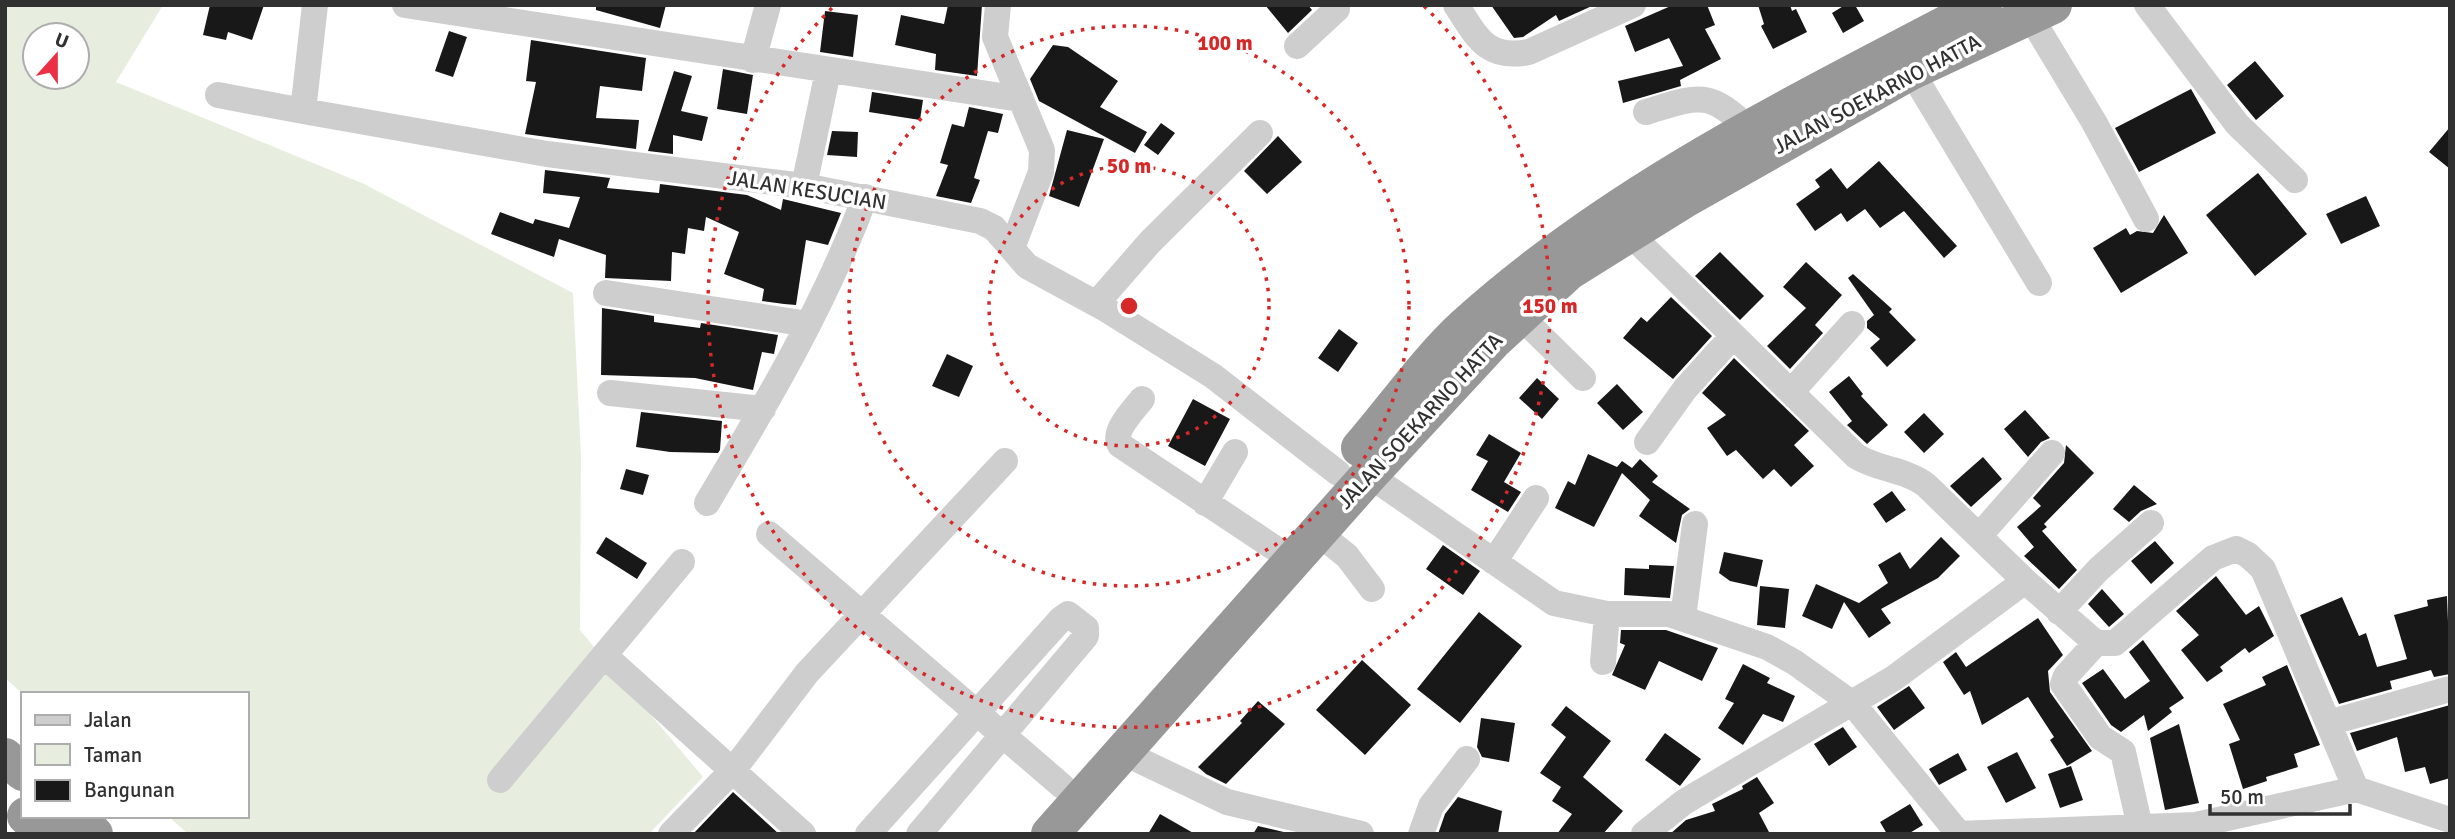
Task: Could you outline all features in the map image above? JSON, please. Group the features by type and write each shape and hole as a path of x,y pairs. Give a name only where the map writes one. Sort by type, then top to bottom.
{"highway":[{"name":"JALAN SOEKARNO HATTA","path":"1050,834 1317,533 1353,474 1462,329 1549,256 1609,214 1853,72 1981,6"},
{"name":"JALAN SOEKARNO HATTA","path":"1022,834 1273,547 1569,271 1684,200 1911,71 2041,11"},
{"path":"5,757 21,770"},
{"path":"5,799 21,812"},
{"path":"27,818 46,834"},
{"path":"76,818 94,834"}],"street":[{"path":"303,111 315,5"},
{"path":"405,5 547,16 753,60 1021,100"},
{"path":"753,60 768,5"},
{"path":"998,5 995,37 1042,150 1041,172 1012,248"},
{"path":"1457,5 1479,41 1490,49 1510,55 1529,52 1633,5"},
{"path":"2147,5 2237,124 2295,180"},
{"path":"1297,46 1338,6"},
{"path":"2041,11 2094,121 2146,219"},
{"path":"804,186 828,71"},
{"path":"1911,71 2039,283"},
{"name":"JALAN KESUCIAN","path":"218,95 547,155 804,186 980,222 994,228 1027,266 1044,278 1096,304 1213,376 1353,474 1554,603 1607,614 1658,612 1683,618 1767,647 1818,678 1853,704 1958,833"},
{"path":"1646,112 1693,97 1705,99 1719,104 1750,130"},
{"path":"1096,304 1150,242 1259,132"},
{"path":"707,503 764,409 841,261 865,197"},
{"path":"1630,234 1856,456 1876,467 1919,479 2025,581 2096,643 2115,643 2213,558 2228,551 2241,551 2263,569 2356,789"},
{"path":"606,293 808,324"},
{"path":"1520,316 1583,378"},
{"path":"1792,391 1852,324"},
{"path":"1647,442 1685,389 1733,336"},
{"path":"610,393 764,409"},
{"path":"1142,399 1119,431 1120,445 1273,547"},
{"path":"1206,503 1235,453"},
{"path":"1980,535 2052,453"},
{"path":"671,834 734,769 807,673 1005,461"},
{"path":"1494,562 1536,498"},
{"path":"2059,612 2099,569 2151,523"},
{"path":"1683,618 1695,524"},
{"path":"1317,533 1347,556 1373,589"},
{"path":"769,534 1062,786"},
{"path":"500,780 606,657 682,562"},
{"path":"1644,834 1684,802 1894,678 2025,581"},
{"path":"868,834 1061,619 1068,614 1075,618 1086,628 1086,636 919,834"},
{"path":"1603,662 1607,614"},
{"path":"2096,643 2066,676 2063,684 2100,737 2123,751 2140,827"},
{"path":"606,657 734,769 803,834"},
{"path":"2329,723 2450,689"},
{"path":"1122,752 1227,802 1361,834"},
{"path":"1421,834 1431,806 1467,760"},
{"path":"1958,833 2196,825 2356,789 2450,820"}],"green space":[{"path":"5,5 163,5 116,82 362,183 573,293 581,456 580,630 703,777 649,834 188,834 170,818 248,818 248,692 21,692 5,678"}],"building":[{"path":"210,5 264,5 252,40 228,32 226,40 203,35"},
{"path":"596,5 666,5 660,28 596,10"},
{"path":"948,5 982,5 977,76 935,70 936,54 895,45 901,15 944,24"},
{"path":"1265,5 1308,5 1312,10 1288,33"},
{"path":"1491,5 1594,5 1559,21 1556,15 1523,37 1514,38"},
{"path":"1673,5 1707,5 1715,25 1705,29 1721,59 1680,80 1681,86 1623,103 1618,81 1683,66 1669,38 1635,52 1625,26"},
{"path":"1758,5 1790,5 1792,11 1796,9 1807,32 1773,49 1761,26 1764,24"},
{"path":"1845,5 1855,5 1864,21 1843,33 1832,13"},
{"path":"825,11 858,15 853,57 820,52"},
{"path":"449,31 467,37 453,77 435,71"},
{"path":"531,40 646,58 642,91 600,86 596,118 639,120 636,149 525,134 536,82 526,81"},
{"path":"1053,45 1068,47 1118,81 1100,107 1147,132 1135,153 1039,101 1030,79"},
{"path":"2255,61 2284,96 2256,120 2227,85"},
{"path":"723,69 753,75 747,114 717,109"},
{"path":"674,71 692,76 681,111 708,117 702,141 673,135 673,154 648,151"},
{"path":"2191,89 2216,133 2139,172 2115,128"},
{"path":"872,92 923,100 920,120 869,112"},
{"path":"969,107 1003,114 998,133 988,131 974,178 980,180 971,203 936,196 948,165 940,163 952,124 964,127"},
{"path":"1161,123 1175,133 1158,155 1144,145"},
{"path":"2450,127 2450,169 2429,152"},
{"path":"1067,130 1104,139 1079,207 1049,196"},
{"path":"832,131 858,132 857,157 827,155"},
{"path":"1278,136 1302,162 1267,194 1244,171"},
{"path":"1879,161 1957,246 1944,258 1904,211 1880,228 1865,209 1847,222 1841,213 1815,231 1796,204 1820,187 1815,180 1831,168 1847,189"},
{"path":"545,170 610,178 607,188 659,193 660,184 747,195 781,210 783,199 841,213 828,245 806,240 796,305 762,301 764,289 724,274 739,232 706,217 704,231 688,228 685,254 672,252 671,281 605,278 606,255 559,239 554,257 491,234 500,212 533,224 535,219 569,228 580,197 543,193"},
{"path":"2258,173 2307,234 2255,276 2206,215"},
{"path":"2366,196 2380,226 2341,244 2326,214"},
{"path":"2164,215 2188,253 2121,293 2093,248 2126,228 2130,235 2137,231 2153,233"},
{"path":"1720,252 1764,296 1740,320 1695,276"},
{"path":"1806,262 1842,295 1815,325 1823,333 1790,369 1767,346 1806,308 1783,287"},
{"path":"1853,274 1892,309 1889,312 1916,340 1887,367 1870,348 1880,339 1867,328 1867,321 1874,315 1848,278"},
{"path":"1671,297 1712,336 1673,379 1623,338 1641,317 1647,322"},
{"path":"602,308 654,316 654,322 700,328 701,323 778,335 774,354 762,352 753,390 695,378 601,375"},
{"path":"1339,329 1358,343 1338,372 1318,358"},
{"path":"947,354 973,366 959,397 932,386"},
{"path":"1734,358 1809,431 1794,445 1814,466 1791,487 1774,469 1763,479 1736,450 1727,456 1707,428 1726,415 1702,393"},
{"path":"1849,376 1863,394 1861,396 1888,425 1867,444 1847,425 1852,421 1829,392"},
{"path":"1537,378 1559,399 1542,419 1519,398"},
{"path":"1617,384 1643,412 1623,430 1597,403"},
{"path":"1193,399 1230,419 1205,466 1168,446"},
{"path":"2025,410 2050,438 2041,442 2028,457 2004,429"},
{"path":"641,412 722,421 720,450 718,453 670,452 636,447"},
{"path":"1924,413 1944,434 1924,453 1904,432"},
{"path":"1489,434 1521,453 1504,482 1521,492 1508,512 1471,490 1488,461 1476,455"},
{"path":"2066,445 2094,473 2044,524 2047,527 2042,531 2077,570 2059,589 2024,556 2034,547 2017,527 2041,506 2033,498 2064,463"},
{"path":"1588,454 1617,467 1622,461 1632,468 1640,459 1658,476 1652,482 1690,509 1682,515 1676,543 1639,516 1650,500 1622,473 1594,527 1555,508 1568,481 1575,485"},
{"path":"1983,457 2002,479 1971,507 1950,486"},
{"path":"626,469 649,475 643,495 620,489"},
{"path":"2134,485 2157,504 2141,511 2129,522 2113,509"},
{"path":"1892,491 1906,510 1886,523 1873,504"},
{"path":"606,537 647,563 637,579 596,553"},
{"path":"1941,537 1960,556 1938,578 1881,609 1891,623 1869,638 1844,602 1832,629 1802,616 1816,584 1859,603 1888,583 1878,565 1900,552 1910,569"},
{"path":"2155,541 2174,563 2151,584 2131,561"},
{"path":"1443,545 1480,571 1463,595 1426,569"},
{"path":"1724,552 1763,560 1757,587 1730,581 1719,573"},
{"path":"1649,565 1674,566 1670,598 1624,595 1625,568 1649,569"},
{"path":"2216,576 2246,615 2259,606 2274,636 2249,653 2245,648 2220,667 2223,671 2207,682 2181,650 2199,635 2176,611"},
{"path":"1760,586 1789,589 1785,628 1757,625"},
{"path":"2102,589 2124,614 2109,627 2088,604"},
{"path":"2447,596 2450,674 2434,677 2431,670 2390,681 2392,689 2339,704 2300,615 2342,597 2359,636 2366,633 2377,667 2407,659 2394,615 2428,606 2427,600"},
{"path":"1479,612 1522,646 1460,723 1417,689"},
{"path":"2038,618 2063,655 2048,671 2050,692 2092,751 2067,766 2050,740 2054,737 2028,697 1982,725 1970,691 1964,695 1943,662 1956,652 1966,667"},
{"path":"1621,630 1666,630 1718,648 1702,681 1659,661 1645,690 1612,675 1625,645 1620,643"},
{"path":"2143,640 2184,698 2169,708 2172,712 2148,731 2144,715 2121,732 2111,725 2082,683 2103,669 2125,699 2150,681 2129,652"},
{"path":"1362,660 1411,705 1365,755 1316,710"},
{"path":"1743,664 1770,678 1767,683 1795,696 1783,722 1763,714 1743,745 1718,728 1734,703 1725,699"},
{"path":"2287,665 2320,745 2294,754 2298,767 2266,777 2267,781 2243,789 2229,744 2240,740 2223,704 2266,685 2262,677"},
{"path":"1909,686 1925,708 1894,730 1877,707"},
{"path":"1258,701 1285,724 1226,784 1206,774 1198,767 1242,723 1240,721"},
{"path":"2450,705 2450,778 2430,784 2425,767 2405,772 2397,737 2357,751 2350,733"},
{"path":"1566,706 1611,741 1583,777 1623,811 1603,834 1557,834 1572,814 1552,801 1561,787 1540,773 1566,737 1551,725"},
{"path":"1481,718 1515,723 1509,762 1482,757 1477,747"},
{"path":"2179,724 2199,803 2165,810 2150,738"},
{"path":"1843,727 1857,747 1829,766 1814,744"},
{"path":"1665,733 1701,759 1680,786 1645,760"},
{"path":"2017,752 2036,788 2006,803 1987,767"},
{"path":"1958,753 1967,770 1939,785 1929,769"},
{"path":"2071,766 2083,800 2060,808 2048,774"},
{"path":"1757,777 1774,803 1759,813 1770,834 1670,834 1686,820 1715,811 1712,804 1743,789 1742,786"},
{"path":"733,792 779,834 693,834"},
{"path":"1458,797 1502,811 1498,834 1438,834 1445,814"},
{"path":"1910,804 1923,825 1908,834 1887,834 1880,822"},
{"path":"1160,814 1195,834 1148,834"},
{"path":"1258,826 1292,834 1253,834"}]}
